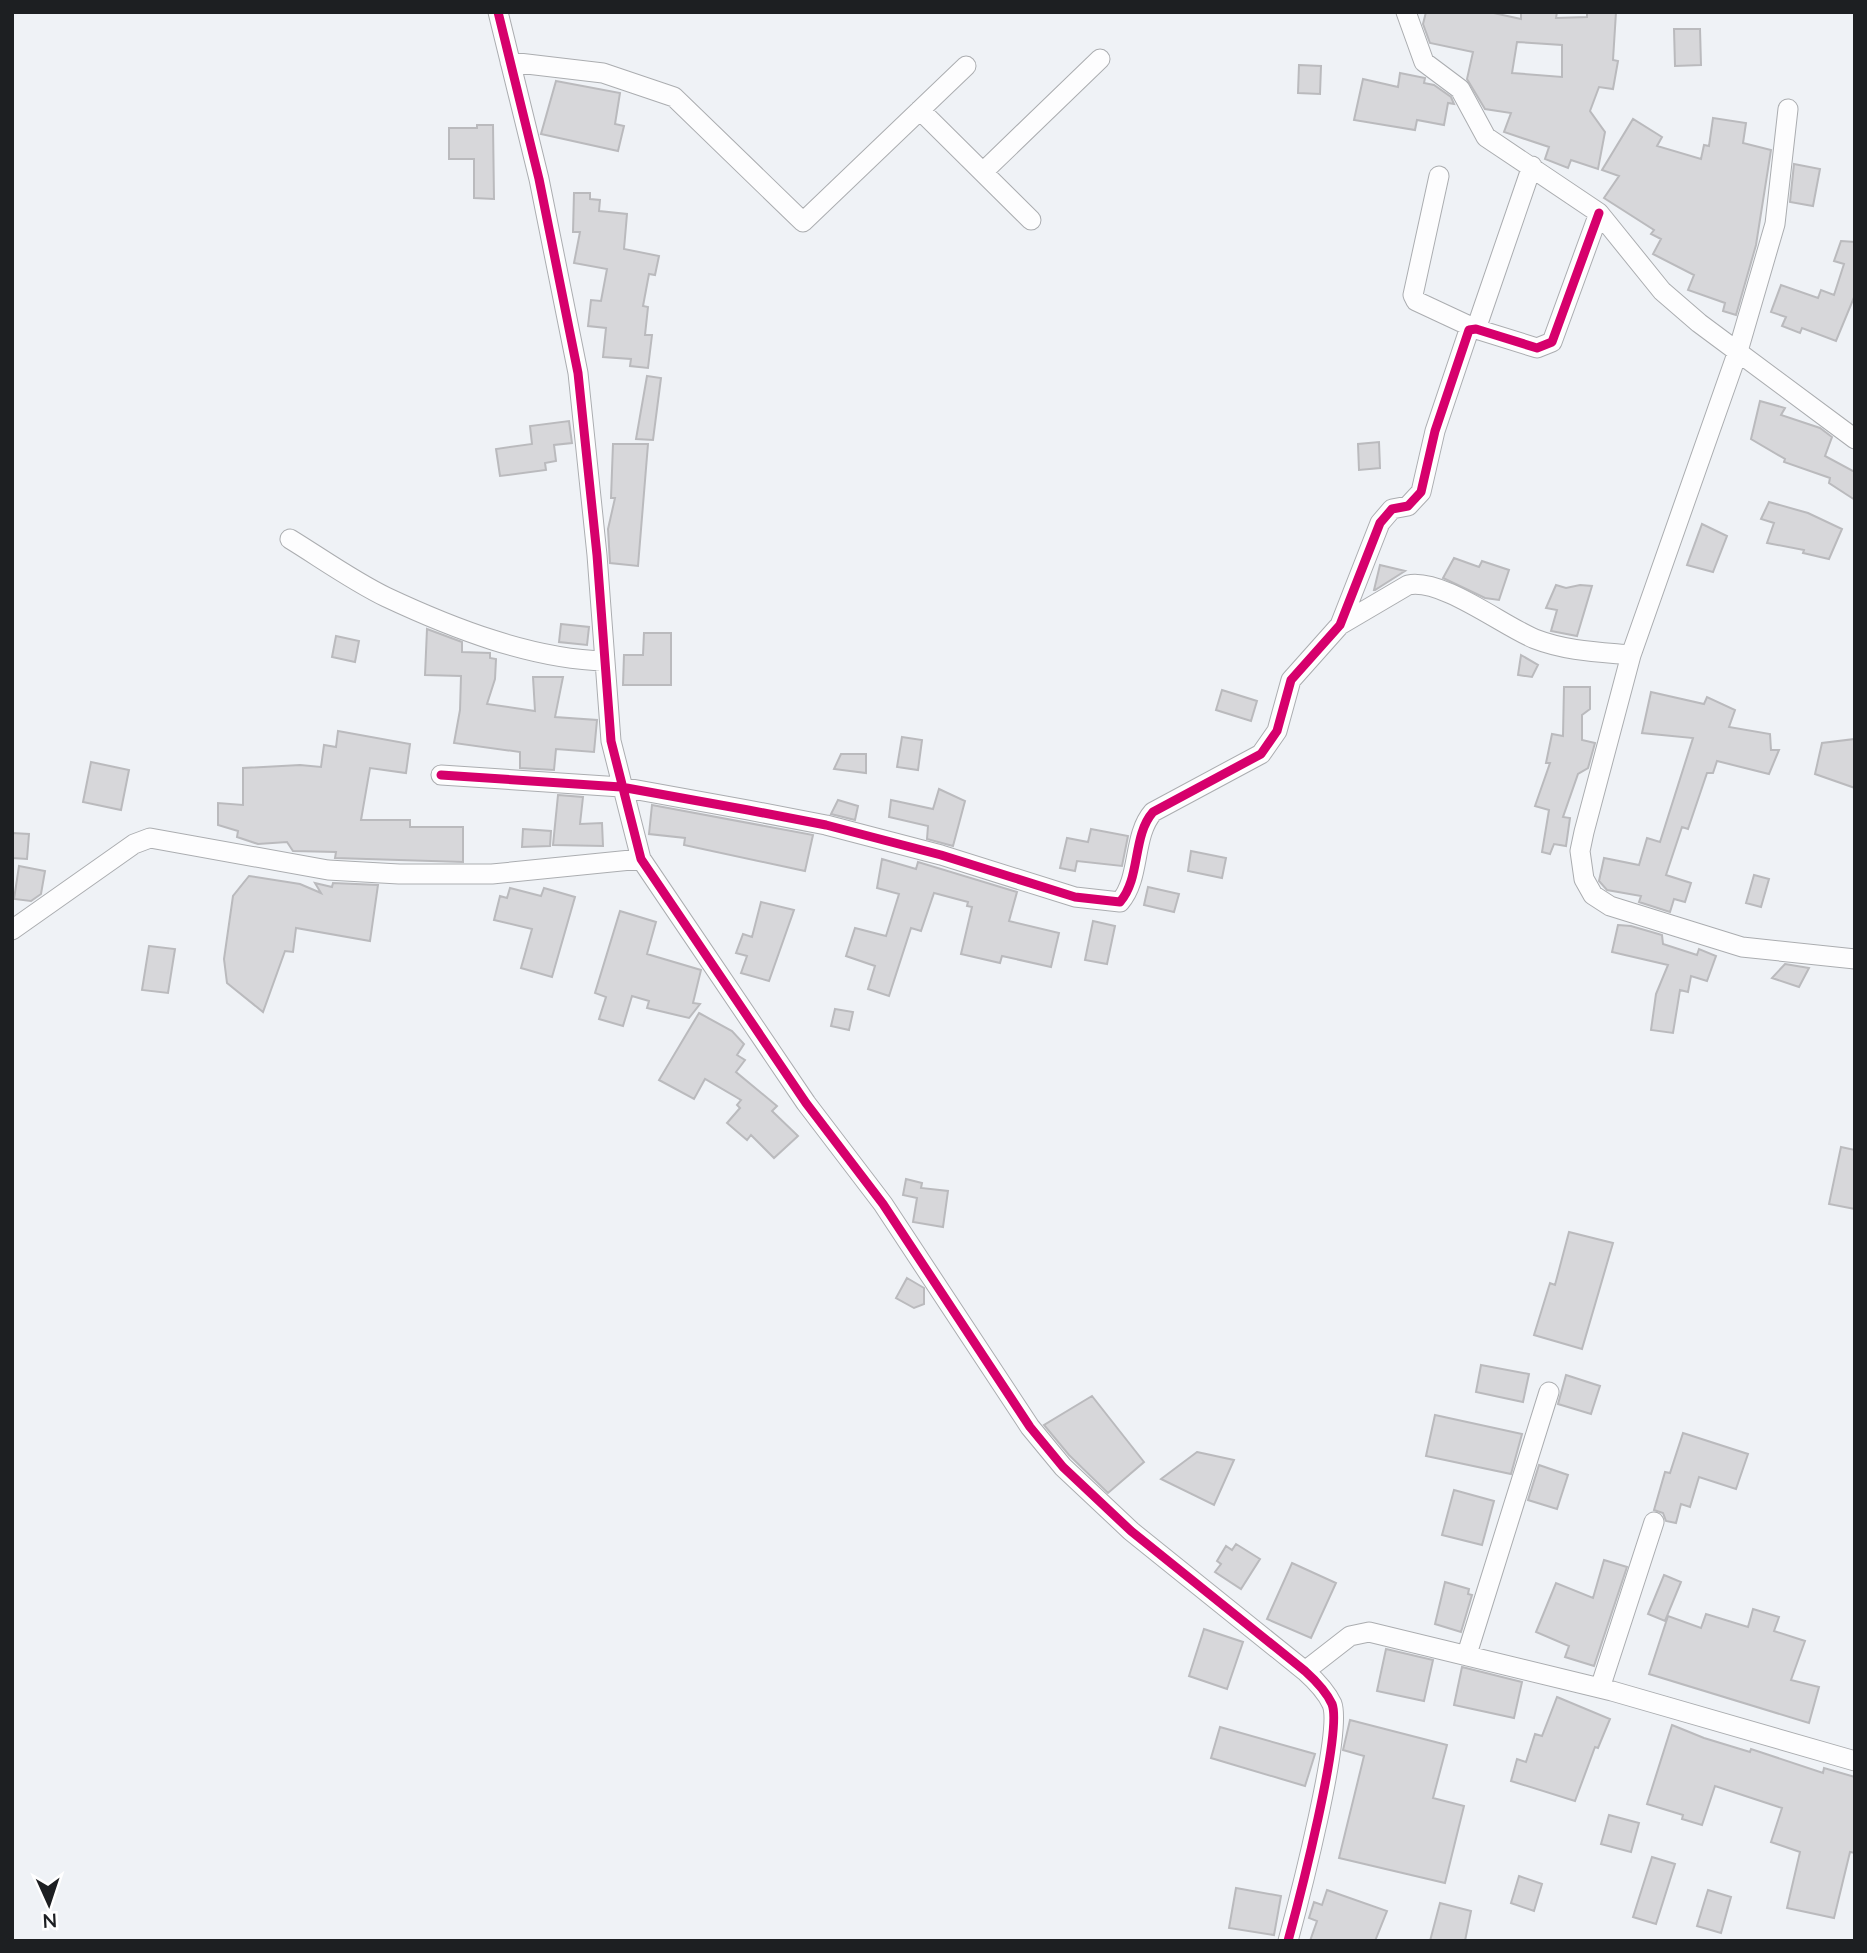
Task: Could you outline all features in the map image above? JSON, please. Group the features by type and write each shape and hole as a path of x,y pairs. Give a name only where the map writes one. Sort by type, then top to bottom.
{"street":[{"path":"498,12 539,179 578,373 589,469 611,741 641,859 806,1103 883,1204 1030,1427 1063,1466 1132,1531 1320,1684 1332,1705 1334,1722 1312,1840 1287,1941"},
{"path":"1406,12 1424,62 1460,89 1478,127 1494,145 1532,166 1599,213 1662,291 1855,439"},
{"path":"983,172 1100,60"},
{"path":"510,62 603,74 674,97 803,222 966,66"},
{"path":"1788,109 1775,224 1738,351 1631,655 1580,851 1584,880 1593,895 1610,906 1742,947 1855,958"},
{"path":"920,110 1031,220"},
{"path":"1476,329 1532,166"},
{"path":"1439,176 1413,295 1416,301 1476,329 1537,348 1552,342 1599,213"},
{"path":"1340,625 1380,523 1392,509 1408,506 1421,492 1435,431 1465,337 1469,330 1476,329"},
{"path":"290,539 384,596 463,629 573,660 605,661"},
{"path":"441,775 621,787 826,825 941,855 1075,897 1120,902 1127,890 1148,818 1153,812 1267,749 1277,731 1291,680 1340,625 1408,585 1417,583 1503,620 1532,638 1561,648 1631,655"},
{"path":"12,930 134,844 150,838 327,870 399,874 492,874 641,859"},
{"path":"1467,1654 1549,1392"},
{"path":"1600,1688 1654,1522"},
{"path":"1305,1671 1350,1636 1360,1633 1467,1654 1600,1688 1855,1761"}],"building":[{"path":"1426,12 1489,12 1521,19 1521,12 1557,12 1556,18 1587,17 1587,12 1616,12 1613,60 1618,61 1613,89 1599,87 1590,111 1605,132 1598,169 1571,160 1568,168 1545,159 1549,147 1504,132 1511,113 1485,109 1467,79 1473,52 1430,43 1423,24","holes":["1517,42 1562,45 1562,77 1512,73"]},
{"path":"1674,29 1700,29 1701,65 1675,66"},
{"path":"1299,65 1321,66 1320,94 1298,93"},
{"path":"1400,73 1425,78 1424,83 1434,85 1451,97 1454,104 1448,103 1444,125 1417,120 1415,130 1354,120 1363,79 1398,87"},
{"path":"556,81 620,93 615,124 624,126 618,151 541,134"},
{"path":"1713,118 1746,123 1743,143 1771,150 1756,245 1736,315 1723,311 1725,303 1688,290 1694,275 1653,254 1661,239 1651,234 1654,230 1604,198 1619,176 1602,170 1633,119 1662,137 1657,146 1701,159 1704,145 1709,146"},
{"path":"477,125 493,125 494,199 474,198 474,159 449,159 449,128 477,128"},
{"path":"1794,164 1820,169 1813,206 1790,202"},
{"path":"574,193 590,193 590,199 600,200 599,211 627,214 624,249 659,256 655,275 649,274 643,306 648,307 645,335 652,335 648,368 630,366 631,359 603,357 606,328 588,326 591,300 601,301 607,269 574,263 580,232 573,232"},
{"path":"1841,241 1855,242 1855,295 1836,341 1802,328 1800,333 1782,326 1786,317 1771,312 1781,285 1818,298 1821,290 1834,295 1844,264 1834,261"},
{"path":"647,376 661,378 653,440 636,439"},
{"path":"1760,401 1785,408 1781,415 1820,428 1832,437 1825,456 1855,472 1855,500 1829,483 1830,478 1784,462 1785,459 1751,439"},
{"path":"569,421 572,443 554,445 556,461 545,463 546,470 500,476 496,449 532,444 530,426"},
{"path":"1379,442 1380,468 1359,470 1358,444"},
{"path":"613,444 648,444 638,566 610,563 608,529 615,498 611,498"},
{"path":"1769,502 1808,513 1842,529 1829,559 1803,553 1804,550 1767,543 1774,523 1761,519"},
{"path":"1702,524 1727,536 1713,572 1687,565"},
{"path":"1454,558 1479,567 1482,561 1509,570 1499,600 1485,598 1443,578"},
{"path":"1380,565 1405,571 1374,590"},
{"path":"1556,585 1566,588 1592,586 1577,636 1551,631 1557,610 1546,608"},
{"path":"561,624 589,627 587,645 559,642"},
{"path":"427,629 462,642 462,652 490,653 490,658 496,659 495,679 487,704 535,711 533,677 563,677 555,717 597,720 594,752 556,749 554,770 520,768 520,752 454,743 460,710 461,676 425,675"},
{"path":"644,633 671,633 671,685 623,685 624,655 643,655"},
{"path":"336,636 359,641 355,662 332,657"},
{"path":"1521,655 1538,665 1532,677 1518,675"},
{"path":"1564,687 1590,687 1590,709 1582,715 1582,740 1595,743 1588,768 1578,774 1563,817 1570,818 1566,846 1554,844 1550,854 1542,852 1549,810 1535,806 1550,763 1546,763 1552,734 1563,736"},
{"path":"1222,690 1257,701 1251,721 1216,710"},
{"path":"1651,692 1704,704 1707,697 1735,710 1729,727 1770,734 1771,750 1779,750 1769,774 1717,761 1713,773 1707,773 1688,829 1682,827 1666,875 1691,883 1685,902 1674,899 1670,912 1639,902 1641,896 1607,890 1599,881 1604,858 1639,865 1647,838 1660,842 1693,738 1642,733"},
{"path":"338,731 410,744 406,773 370,768 361,820 410,820 410,827 463,827 463,862 335,858 336,852 293,851 287,842 258,844 237,837 238,831 218,825 218,803 243,805 243,768 300,765 321,767 324,745 336,747"},
{"path":"902,737 922,740 918,770 897,767"},
{"path":"1855,739 1855,788 1815,774 1822,743"},
{"path":"841,754 866,754 866,773 834,769"},
{"path":"91,762 129,770 121,810 83,802"},
{"path":"939,789 965,801 953,846 927,839 928,826 889,817 891,800 933,809"},
{"path":"558,795 583,797 580,824 602,823 603,846 553,845"},
{"path":"838,800 858,806 855,820 831,814"},
{"path":"652,805 813,835 805,871 684,845 685,838 649,834"},
{"path":"523,829 551,831 550,846 522,847"},
{"path":"1091,829 1128,836 1122,866 1077,861 1075,871 1060,868 1067,838 1088,842"},
{"path":"12,833 29,834 27,859 12,858"},
{"path":"1191,851 1226,858 1222,878 1188,871"},
{"path":"882,859 916,869 918,862 1017,892 1009,921 1059,933 1051,967 1002,956 1000,963 961,954 972,907 967,906 968,902 934,893 921,931 911,928 889,996 868,989 875,966 846,956 855,928 886,936 899,894 877,888"},
{"path":"19,866 45,871 41,894 31,901 14,899"},
{"path":"1754,875 1769,879 1761,907 1746,903"},
{"path":"249,876 300,884 321,893 315,883 332,887 333,883 378,885 370,941 296,928 293,952 285,951 263,1012 227,983 224,959 233,896"},
{"path":"1148,887 1179,894 1174,912 1144,905"},
{"path":"510,888 541,896 544,888 575,897 552,977 521,968 532,929 494,920 500,896 507,898"},
{"path":"761,902 794,910 769,981 741,973 747,956 736,953 743,934 752,937"},
{"path":"620,911 656,922 647,954 701,970 693,1003 700,1004 689,1018 647,1008 649,1001 632,996 623,1026 599,1019 606,997 595,993"},
{"path":"1093,921 1115,926 1107,964 1085,960"},
{"path":"1618,925 1662,935 1663,944 1697,955 1699,949 1716,956 1707,981 1691,976 1688,992 1680,990 1673,1033 1651,1030 1656,994 1668,965 1612,952"},
{"path":"149,946 175,949 168,993 142,990"},
{"path":"1785,964 1809,968 1799,987 1772,978"},
{"path":"835,1009 853,1012 849,1030 831,1026"},
{"path":"699,1013 732,1031 744,1044 737,1055 745,1060 736,1072 777,1106 772,1111 798,1136 774,1158 751,1135 747,1140 727,1123 740,1108 737,1105 741,1100 705,1079 694,1099 659,1080"},
{"path":"1841,1147 1855,1150 1855,1209 1829,1204"},
{"path":"906,1179 922,1183 921,1188 948,1191 943,1227 913,1222 917,1198 903,1195"},
{"path":"1569,1232 1613,1243 1582,1349 1534,1335 1550,1283 1555,1285"},
{"path":"907,1278 924,1288 924,1304 914,1308 896,1298"},
{"path":"1481,1365 1529,1374 1523,1402 1476,1392"},
{"path":"1566,1375 1600,1386 1591,1414 1558,1404"},
{"path":"1092,1396 1144,1462 1108,1493 1069,1455 1044,1425"},
{"path":"1435,1415 1522,1434 1511,1474 1426,1456"},
{"path":"1683,1433 1748,1454 1736,1489 1699,1477 1690,1507 1681,1504 1676,1523 1666,1521 1663,1513 1654,1510 1665,1472 1670,1473"},
{"path":"1197,1452 1234,1460 1214,1505 1161,1479"},
{"path":"1539,1465 1568,1475 1557,1509 1528,1500"},
{"path":"1454,1490 1494,1501 1482,1545 1442,1535"},
{"path":"1236,1544 1260,1559 1241,1589 1215,1572 1221,1564 1217,1561 1226,1546 1232,1550"},
{"path":"1604,1560 1627,1567 1594,1666 1565,1657 1569,1646 1536,1632 1556,1583 1593,1598"},
{"path":"1292,1563 1336,1583 1311,1638 1267,1619"},
{"path":"1664,1575 1681,1582 1665,1621 1648,1614"},
{"path":"1445,1582 1469,1589 1468,1594 1472,1595 1461,1632 1435,1624"},
{"path":"1753,1609 1779,1617 1774,1631 1805,1641 1791,1680 1819,1687 1809,1723 1649,1674 1668,1616 1701,1628 1706,1614 1748,1627"},
{"path":"1204,1629 1243,1642 1227,1689 1189,1676"},
{"path":"1386,1649 1433,1660 1424,1701 1377,1691"},
{"path":"1462,1667 1522,1682 1514,1718 1454,1705"},
{"path":"1557,1697 1610,1719 1598,1748 1595,1747 1575,1801 1511,1781 1517,1759 1526,1762 1535,1734 1542,1736"},
{"path":"1350,1720 1447,1745 1433,1798 1464,1806 1445,1883 1339,1858 1364,1756 1343,1750"},
{"path":"1672,1725 1704,1738 1750,1752 1751,1749 1823,1773 1824,1768 1855,1777 1855,1853 1850,1852 1834,1918 1787,1908 1800,1852 1771,1842 1782,1808 1715,1786 1702,1825 1682,1819 1683,1815 1647,1804"},
{"path":"1220,1727 1315,1754 1305,1786 1211,1758"},
{"path":"1609,1815 1639,1823 1631,1852 1601,1844"},
{"path":"1652,1857 1675,1864 1656,1924 1633,1917"},
{"path":"1519,1876 1542,1884 1534,1911 1511,1903"},
{"path":"1236,1888 1281,1896 1274,1935 1229,1928"},
{"path":"1327,1890 1387,1911 1375,1941 1310,1941 1317,1921 1309,1918 1314,1902 1322,1905"},
{"path":"1708,1890 1731,1897 1721,1933 1697,1926"},
{"path":"1440,1903 1471,1911 1465,1941 1430,1941"}],"cycle path":[{"path":"498,12 539,179 578,373 597,555 611,741 641,859 806,1103 883,1204 1030,1427 1063,1467 1131,1531 1305,1671 1330,1699 1334,1721 1326,1782 1288,1941"},
{"path":"441,775 621,787 748,810 826,825 941,855 1075,897 1120,902 1127,892 1142,833 1153,812 1261,754 1277,731 1291,680 1340,625 1380,523 1392,509 1408,506 1421,492 1435,431 1469,330 1476,329 1537,348 1552,342 1599,213"}]}
